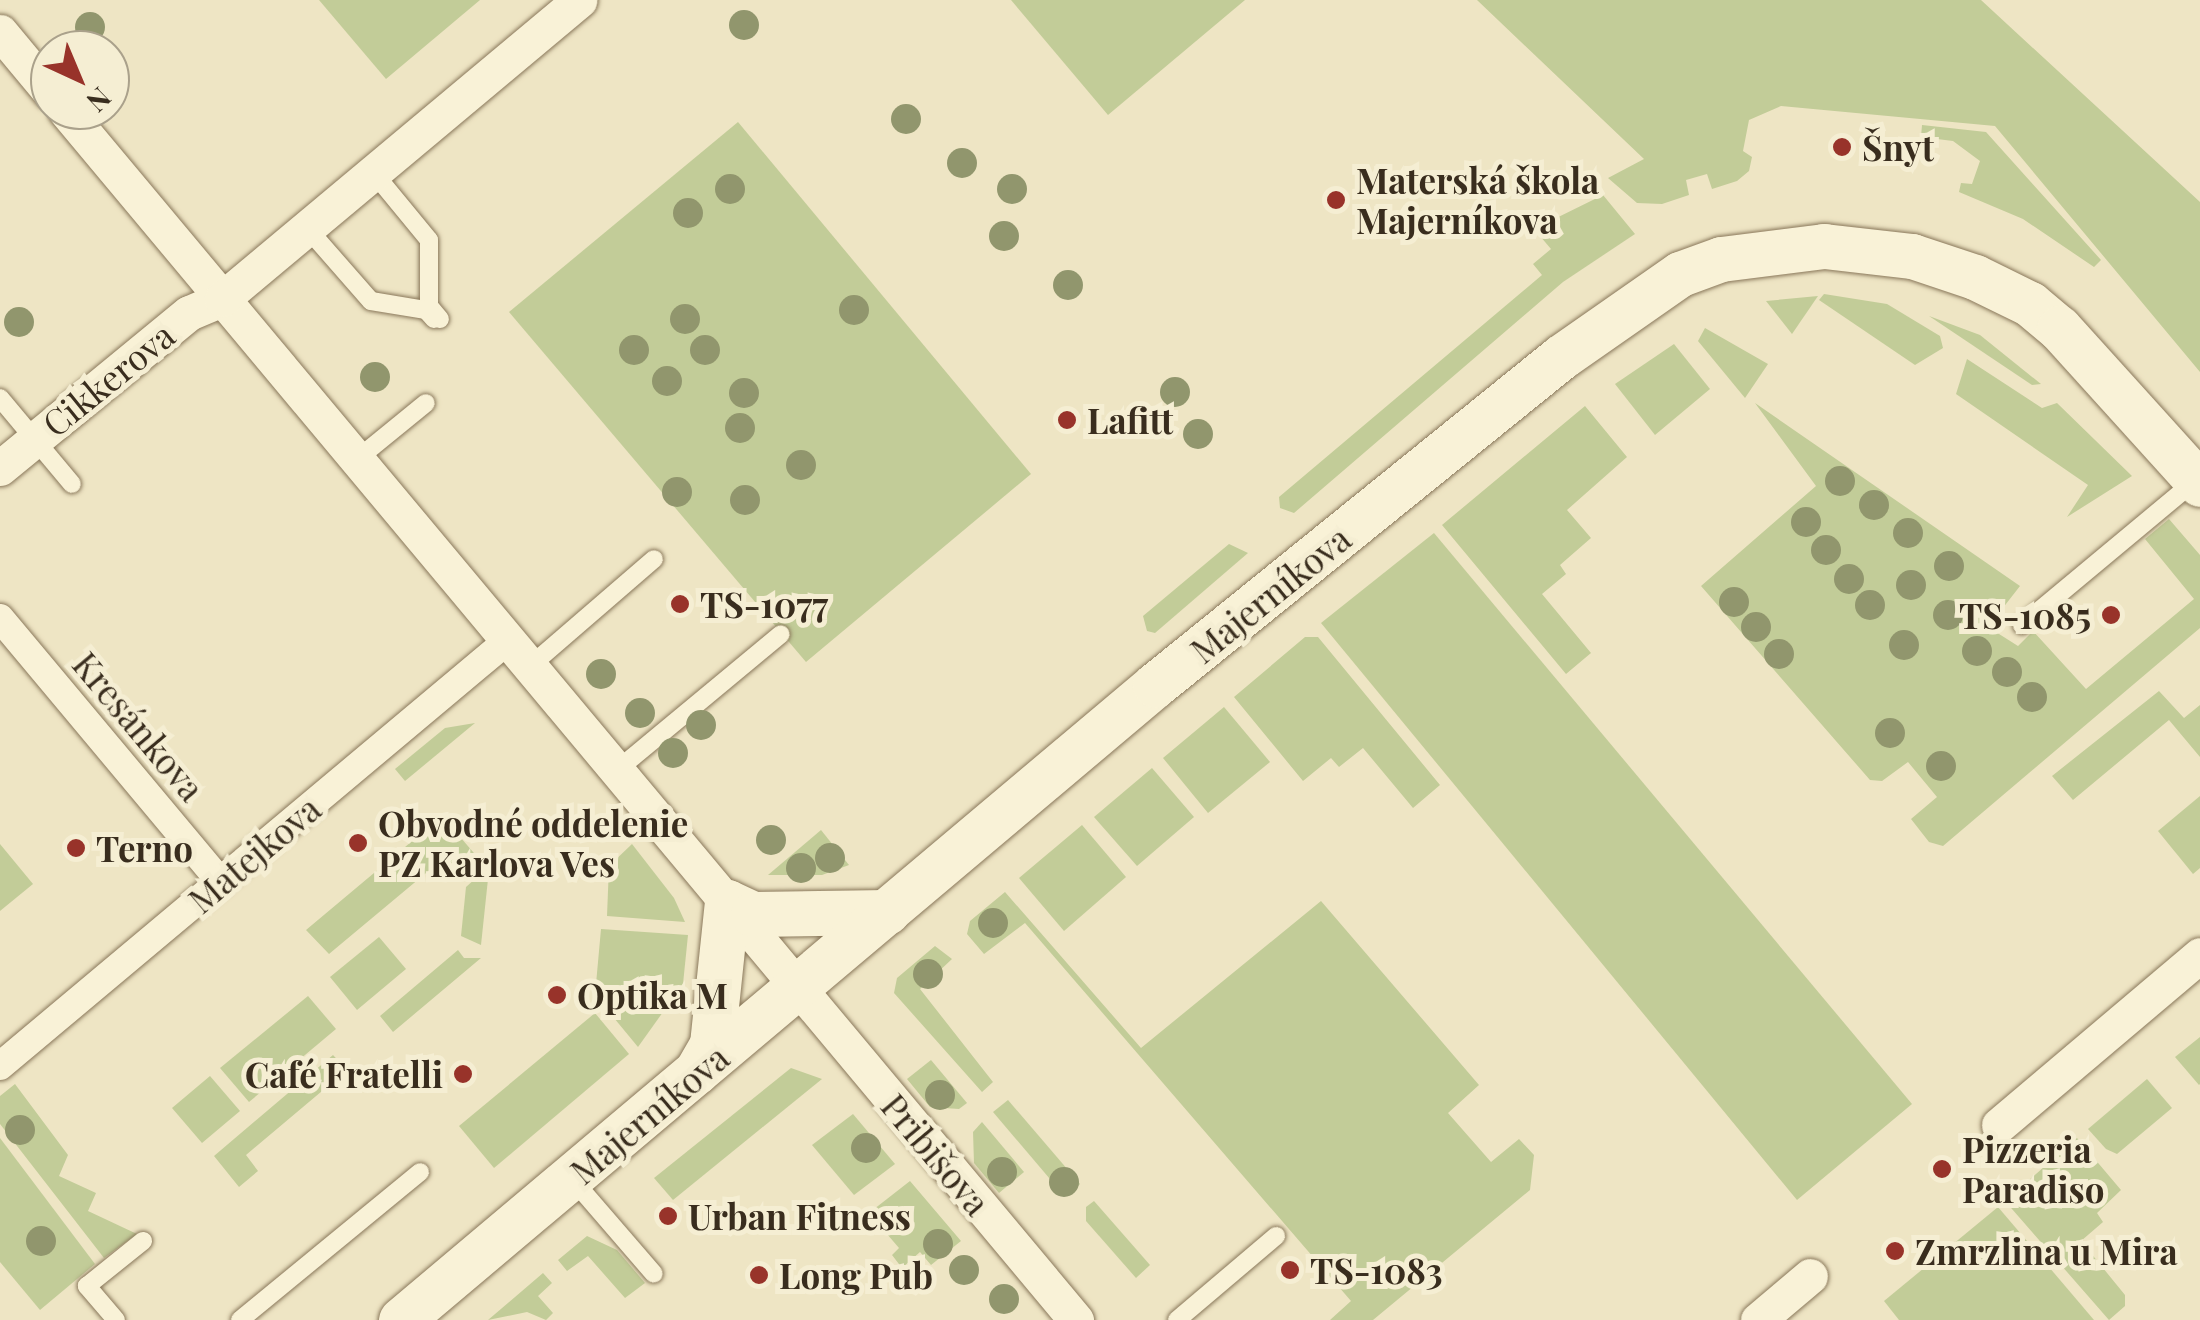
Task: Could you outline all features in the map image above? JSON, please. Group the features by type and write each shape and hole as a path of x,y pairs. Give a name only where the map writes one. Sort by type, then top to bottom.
{"street":[{"path":"222,299 580,0"},
{"path":"0,32 30,68"},
{"path":"82,130 800,986"},
{"name":"Majerníkova","path":"401,1320 887,912 1561,357 1671,280 1721,260 1785,248 1855,247 1912,256 1988,283 2060,328 2198,482"},
{"name":"Cikkerova","path":"0,468 188,313 222,299"},
{"name":"Kresánkova","path":"0,618 220,882"},
{"name":"Matejkova","path":"0,1066 220,882 518,654"},
{"path":"727,902 753,914 887,912"},
{"path":"693,1077 712,1044 727,902"},
{"path":"1998,1125 2200,955"},
{"name":"Pribišova","path":"800,986 1076,1320"},
{"path":"1758,1320 1810,1276"}],"lane":[{"path":"307,228 370,301 426,310 438,321 429,306 429,240 374,172"},
{"path":"0,398 72,484"},
{"path":"356,460 426,403"},
{"path":"2022,625 2198,482"},
{"path":"518,654 654,559"},
{"path":"616,771 781,634"},
{"path":"240,1320 420,1172"},
{"path":"572,1179 654,1274"},
{"path":"1177,1320 1276,1236"},
{"path":"116,1320 87,1286 143,1241"}],"green space":[{"path":"319,0 480,0 386,79"},
{"path":"1011,0 1245,0 1108,115"},
{"path":"1477,0 1981,0 2200,202 2200,372 1995,126 1781,106 1749,120 1743,151 1752,157 1749,171 1737,181 1712,189 1707,174 1686,180 1689,195 1662,204 1637,203 1608,178 1644,159"},
{"path":"738,122 1031,474 806,662 509,312"},
{"path":"1922,125 1986,132 2101,260 2094,267 2023,219 1959,192 1961,183 1972,184 1980,161 1953,141 1921,137"},
{"path":"1603,195 1635,234 1563,282 1294,513 1280,508 1279,497 1542,275 1533,264 1551,249 1534,229"},
{"path":"1824,294 1887,304 1940,336 1943,348 1915,365 1819,300"},
{"path":"1818,296 1792,334 1766,301"},
{"path":"1929,316 1980,335 2041,384 2032,385"},
{"path":"1705,328 1768,364 1745,398 1698,341"},
{"path":"1674,344 1710,389 1655,435 1615,384"},
{"path":"1967,359 2042,408 2057,403 2132,476 2067,517 2088,485 1956,394"},
{"path":"1755,403 2020,586 1988,627 2018,646 2033,631 2086,689 2194,599 2145,539 2169,519 2200,555 2200,628 1943,846 1929,842 1911,819 1937,797 1908,762 1882,781 1870,780 1701,586 1816,486"},
{"path":"1585,406 1627,457 1567,510 1591,538 1560,565 1566,574 1542,594 1591,653 1566,674 1442,525"},
{"path":"1434,533 1912,1104 1797,1200 1321,623"},
{"path":"1229,544 1248,553 1155,633 1147,631 1143,616"},
{"path":"1305,637 1318,637 1440,785 1413,808 1363,748 1339,767 1331,758 1303,781 1234,697"},
{"path":"2159,691 2184,718 2200,705 2200,757 2169,720 2073,800 2052,776"},
{"path":"1224,707 1270,762 1208,813 1163,758"},
{"path":"475,723 405,781 395,769 445,728"},
{"path":"1152,768 1194,817 1137,866 1094,817"},
{"path":"2200,796 2200,868 2193,874 2158,831"},
{"path":"442,816 486,867 438,863 329,954 306,930"},
{"path":"1082,825 1126,877 1064,931 1019,878"},
{"path":"821,830 849,865 822,875 768,875"},
{"path":"0,844 33,884 0,911"},
{"path":"632,844 674,898 685,922 607,916 609,866"},
{"path":"476,878 488,879 481,945 461,936 466,887"},
{"path":"1005,892 1141,1048 1321,901 1479,1085 1448,1113 1491,1162 1519,1139 1534,1155 1530,1190 1373,1320 1330,1320 1351,1301 1025,923 984,954 967,934 970,921"},
{"path":"601,929 688,935 683,984 638,1047 595,995"},
{"path":"379,937 406,969 357,1010 330,977"},
{"path":"935,946 952,959 920,989 993,1082 982,1092 894,993 897,978"},
{"path":"458,950 464,958 481,958 393,1032 380,1016"},
{"path":"308,996 336,1029 249,1102 220,1068"},
{"path":"595,1013 629,1054 494,1168 459,1126"},
{"path":"2200,1037 2200,1084 2199,1085 2175,1057"},
{"path":"333,1055 347,1070 246,1155 258,1171 239,1187 214,1156"},
{"path":"931,1060 967,1103 959,1109 930,1107 907,1079"},
{"path":"791,1068 822,1079 673,1200 654,1178"},
{"path":"210,1076 240,1111 202,1143 172,1108"},
{"path":"2147,1079 2172,1108 2117,1154 2106,1149 2088,1129"},
{"path":"15,1084 68,1155 59,1176 96,1193 88,1211 137,1234 104,1258 0,1124 0,1096"},
{"path":"1008,1100 1080,1184 1072,1192 1061,1192 993,1112"},
{"path":"853,1114 895,1164 854,1195 812,1145"},
{"path":"982,1122 1024,1172 999,1193 974,1163 973,1132"},
{"path":"0,1138 95,1264 40,1310 0,1262"},
{"path":"2077,1138 2121,1190 2097,1213 2103,1222 2081,1241 2125,1295 2125,1306 2109,1320 2005,1201"},
{"path":"910,1181 961,1241 931,1265 920,1252 902,1268 892,1255 899,1248 869,1213"},
{"path":"1094,1201 1150,1265 1136,1278 1086,1221 1086,1207"},
{"path":"1998,1207 2094,1320 1899,1320 1884,1301"},
{"path":"587,1236 617,1250 645,1283 625,1298 588,1256 567,1271 558,1260"},
{"path":"543,1273 552,1283 538,1296 553,1313 546,1320 527,1312 488,1320"}],"place":[{"name":"Šnyt","path":"1842,147"},
{"name":"Materská škola Majerníkova","path":"1336,200"},
{"name":"Lafitt","path":"1067,420"},
{"name":"TS-1077","path":"680,604"},
{"name":"TS-1085","path":"2111,615"},
{"name":"Obvodné oddelenie PZ Karlova Ves","path":"358,843"},
{"name":"Terno","path":"76,848"},
{"name":"Optika M","path":"557,995"},
{"name":"Café Fratelli","path":"463,1074"},
{"name":"Pizzeria Paradiso","path":"1942,1169"},
{"name":"Urban Fitness","path":"668,1216"},
{"name":"Zmrzlina u Mira","path":"1895,1251"},
{"name":"TS-1083","path":"1290,1270"},
{"name":"Long Pub","path":"759,1275"}]}
